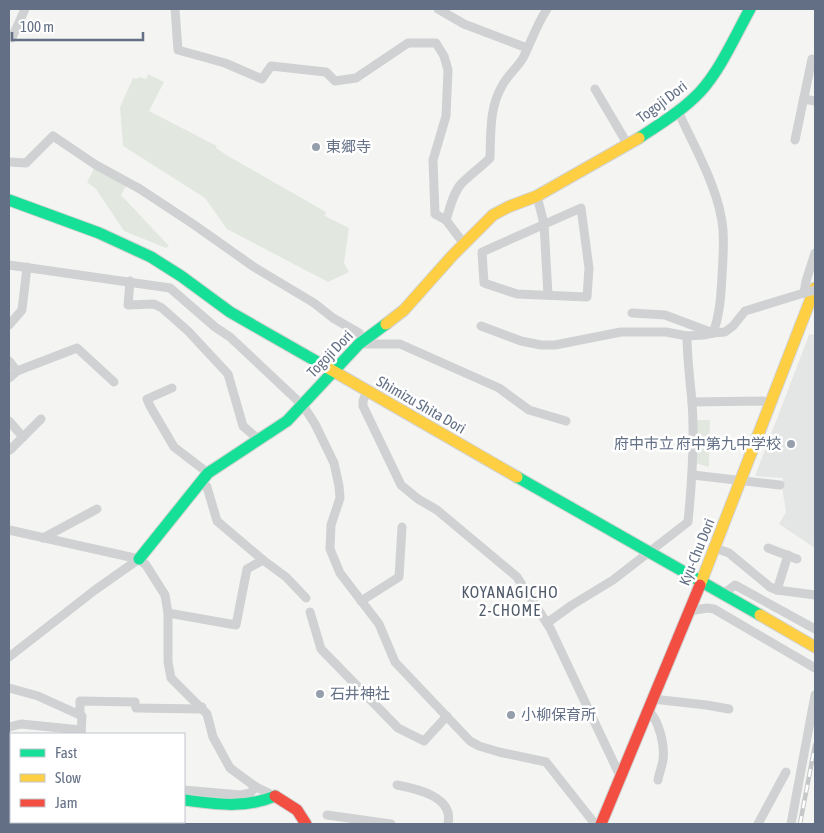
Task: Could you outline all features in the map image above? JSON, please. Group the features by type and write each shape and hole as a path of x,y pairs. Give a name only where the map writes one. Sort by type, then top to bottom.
{"main road":[{"name":"Togoji Dori","path":"139,559 208,473 287,420 361,342 404,310 493,215 537,196 628,145 678,111 699,93 710,80 749,9"},
{"name":"Shimizu Shita Dori","path":"9,200 110,238 164,264 230,312 815,647"},
{"name":"Kyu-Chu Dori","path":"601,824 702,581 815,289"},
{"path":"185,800 249,806 264,802 275,796 298,810 306,824"}],"street":[{"path":"10,39 25,9"},
{"path":"175,9 178,50 225,63 262,79 271,66 326,72 335,81 356,78 408,43 436,43 444,56 448,70 446,116 433,160 435,214 446,220 464,244"},
{"path":"438,9 464,24 527,48"},
{"path":"446,220 452,201 461,184 480,169 490,158 490,133 497,97 502,84 522,58 540,19 547,9"},
{"path":"796,140 812,59"},
{"path":"595,89 628,145"},
{"path":"804,99 815,101"},
{"path":"678,111 710,181 723,229 719,309 713,333"},
{"path":"9,162 26,163 52,136 96,165 140,189 254,267 314,303 333,318 359,334 361,342 400,344 499,388 529,410 566,421"},
{"path":"537,196 544,224 548,295"},
{"path":"582,208 589,268 587,298 517,294 484,283 482,252 544,224 582,208"},
{"path":"804,293 815,253"},
{"path":"9,265 170,288 215,327 230,337 302,404 315,424 334,463 339,486 340,498 331,525 330,550 340,573 379,624 395,662 470,740 479,746 546,762 595,824"},
{"path":"9,324 22,310 27,267"},
{"path":"130,281 128,305 154,304 162,308 188,331 228,374 244,426 258,439"},
{"path":"482,326 522,341 541,345 555,345 621,332 666,332 687,336 704,335 724,332 733,326 746,311 815,289"},
{"path":"632,313 665,315 713,333"},
{"path":"547,623 572,605 614,580 688,522 693,475 692,402 687,360 687,336"},
{"path":"9,378 17,370 77,348 114,382"},
{"path":"9,361 17,370"},
{"path":"172,388 147,399 174,447 208,473"},
{"path":"367,391 363,406 401,485 418,499 437,510 517,577 547,623 621,778"},
{"path":"692,402 763,401 770,403"},
{"path":"10,450 41,419"},
{"path":"9,421 23,437"},
{"path":"693,475 780,485"},
{"path":"200,482 207,487 217,521 286,577 306,598"},
{"path":"43,538 97,509"},
{"path":"361,601 399,577 402,527"},
{"path":"9,530 139,559 146,565 165,595 168,613 169,671 178,686 202,707 209,718 213,737 230,768 256,788 275,796"},
{"path":"715,548 729,553 770,587 777,590 815,595"},
{"path":"768,548 792,557 777,590"},
{"path":"9,657 95,590 139,559"},
{"path":"168,613 236,625 246,570 263,560"},
{"path":"723,594 735,585 815,629"},
{"path":"690,611 707,608 714,609 815,668"},
{"path":"310,612 321,649 398,728 424,741 448,716"},
{"path":"9,688 38,696 80,715"},
{"path":"791,824 815,695"},
{"path":"654,699 729,709"},
{"path":"9,727 21,724 81,732 82,716 80,715 80,701 135,702 136,708 200,709 202,707"},
{"path":"649,711 655,717 663,746 663,760 658,780"},
{"path":"758,824 786,772"},
{"path":"397,785 421,790 434,797 448,809 450,816 448,824"},
{"path":"185,790 241,795 250,793 256,788"},
{"path":"327,815 390,824"}],"shaded area":[{"path":"148,74 164,82 149,111 217,146 216,148 228,156 326,212 325,216 349,228 344,263 349,272 328,282 227,229 205,198 123,146 120,107 133,78 146,79"},
{"path":"96,165 126,186 121,195 169,246 166,248 124,231 96,189 87,182"},
{"name":"府中市立 府中第九中学校","path":"815,334 815,548 779,524 786,512 782,487 783,478 755,476 809,335"},
{"path":"696,420 710,420 709,467 695,463"}],"railway":[{"path":"800,824 815,745"}],"traffic: fast":[{"path":"639,138 679,111 708,83 750,9"},
{"path":"9,200 99,233 151,257 181,276 230,312 321,364"},
{"path":"139,559 208,473 287,421 359,344 386,324"},
{"path":"517,477 760,615"},
{"path":"185,800 219,804 241,804 253,803 275,796"}],"traffic: slow":[{"path":"386,324 404,310 452,256 493,215 537,196 639,138"},
{"path":"700,585 815,288"},
{"path":"321,364 517,477"},
{"path":"760,615 815,647"},
{"path":"168,823 179,824"}],"traffic: jam":[{"path":"601,824 700,585"},
{"path":"275,796 297,810 306,824"}],"place":[{"name":"東郷寺","path":"316,147"},
{"name":"府中市立 府中第九中学校","path":"791,444"},
{"name":"石井神社","path":"320,694"},
{"name":"小柳保育所","path":"511,715"}],"district":[{"name":"KOYANAGICHO 2-CHOME","path":"510,601"}]}
